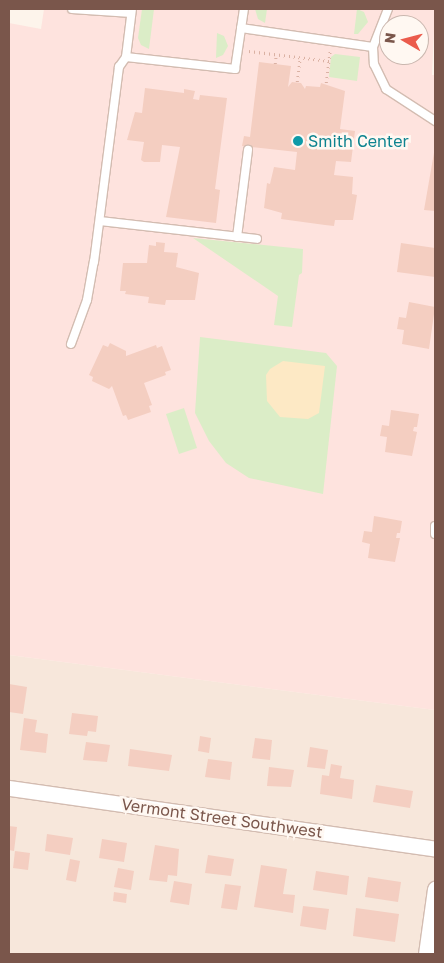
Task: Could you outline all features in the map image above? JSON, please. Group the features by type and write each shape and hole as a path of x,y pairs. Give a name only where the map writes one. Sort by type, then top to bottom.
{"street":[{"name":"Vermont Street Southwest","path":"9,788 435,849"},
{"path":"426,954 435,889"}],"lane":[{"path":"71,344 87,300 100,221 119,67 126,57 132,11 72,9"},
{"path":"126,57 235,69 244,9"},
{"path":"388,9 373,47 374,64 386,89 435,120"},
{"path":"241,28 373,47"},
{"path":"237,237 248,150"},
{"path":"100,221 257,239"},
{"path":"435,526 435,534"}],"path":[{"path":"326,83 332,41"},
{"path":"249,51 329,61"},
{"path":"274,64 276,54"},
{"path":"297,82 300,58"}],"shaded area":[{"path":"44,9 435,9 432,75 435,75 435,710 9,655 9,23 41,29"},
{"path":"9,655 435,710 435,954 9,954"}],"green space":[{"path":"142,9 154,9 149,49 141,45 138,38"},
{"path":"255,9 267,9 265,23 258,19"},
{"path":"357,9 364,12 368,22 358,34 354,34"},
{"path":"217,33 224,36 228,46 223,55 216,58"},
{"path":"335,54 360,57 357,81 329,77 331,57"},
{"path":"193,238 303,249 302,273 299,275 292,327 274,325 278,296"},
{"path":"200,337 326,353 337,366 323,494 249,478 226,463 209,441 195,413"},
{"path":"184,408 197,448 179,454 166,414"}],"sand":[{"path":"283,361 325,366 319,413 308,419 280,417 267,401 266,375 270,369"}],"building":[{"name":"Smith Center","path":"259,62 291,66 288,87 292,82 301,83 305,89 306,86 320,87 321,83 345,91 340,129 355,131 351,162 336,161 334,175 353,177 352,194 357,195 353,220 335,220 334,226 325,225 281,219 282,213 264,208 267,183 270,184 274,167 295,170 297,152 242,146 244,136 250,137"},
{"path":"145,88 184,93 184,89 195,91 193,99 199,100 200,95 227,98 215,189 220,190 216,223 166,217 180,147 162,145 160,162 144,162 141,160 144,142 127,140 135,112 142,113"},
{"path":"435,147 435,211 424,210"},
{"path":"156,242 165,243 164,252 178,253 176,267 199,273 195,300 166,300 165,305 148,303 149,297 125,294 126,291 120,291 123,263 147,263 149,245 156,246"},
{"path":"401,243 435,248 435,277 397,272"},
{"path":"409,302 435,307 429,349 402,344 404,330 397,329 399,317 406,318"},
{"path":"110,343 126,351 126,356 156,345 157,348 162,346 171,370 165,372 166,375 144,383 152,405 149,406 151,412 128,420 126,415 123,416 112,386 109,389 92,381 93,377 89,375 103,345 108,347"},
{"path":"391,410 419,414 417,427 414,427 413,431 417,432 412,456 385,452 387,437 380,436 382,425 389,426"},
{"path":"374,516 402,521 400,533 397,533 396,538 400,538 395,562 368,558 370,544 362,542 364,531 372,532"},
{"path":"9,684 27,687 23,714 9,712"},
{"path":"72,713 98,716 96,732 88,731 87,736 69,734"},
{"path":"24,718 37,720 35,732 48,734 46,753 20,750"},
{"path":"200,736 211,738 209,753 198,751"},
{"path":"255,738 272,740 270,760 252,758"},
{"path":"86,742 110,745 107,762 83,760"},
{"path":"310,747 328,750 325,769 307,767"},
{"path":"130,749 172,755 169,771 128,766"},
{"path":"208,759 232,762 230,780 205,777"},
{"path":"331,764 342,766 340,778 354,780 352,799 320,794 322,775 329,776"},
{"path":"269,767 294,770 291,787 267,786"},
{"path":"376,785 413,791 410,808 373,802"},
{"path":"9,826 17,827 14,851 9,850"},
{"path":"47,834 73,838 70,855 45,851"},
{"path":"102,839 127,843 124,862 99,858"},
{"path":"155,845 179,849 177,876 168,875 167,882 149,880"},
{"path":"15,851 30,853 28,870 13,868"},
{"path":"208,855 234,859 231,876 205,873"},
{"path":"70,859 80,861 76,882 66,880"},
{"path":"261,865 287,869 283,894 295,895 293,913 254,907"},
{"path":"118,868 134,871 131,890 114,887"},
{"path":"316,871 349,876 347,895 313,890"},
{"path":"368,877 401,882 398,902 365,897"},
{"path":"174,881 192,884 189,905 170,902"},
{"path":"225,884 241,886 237,910 221,908"},
{"path":"114,892 127,894 126,903 113,901"},
{"path":"303,906 329,909 326,930 300,926"},
{"path":"356,908 399,914 395,942 353,936"}],"place":[{"name":"Smith Center","path":"298,141"}]}
